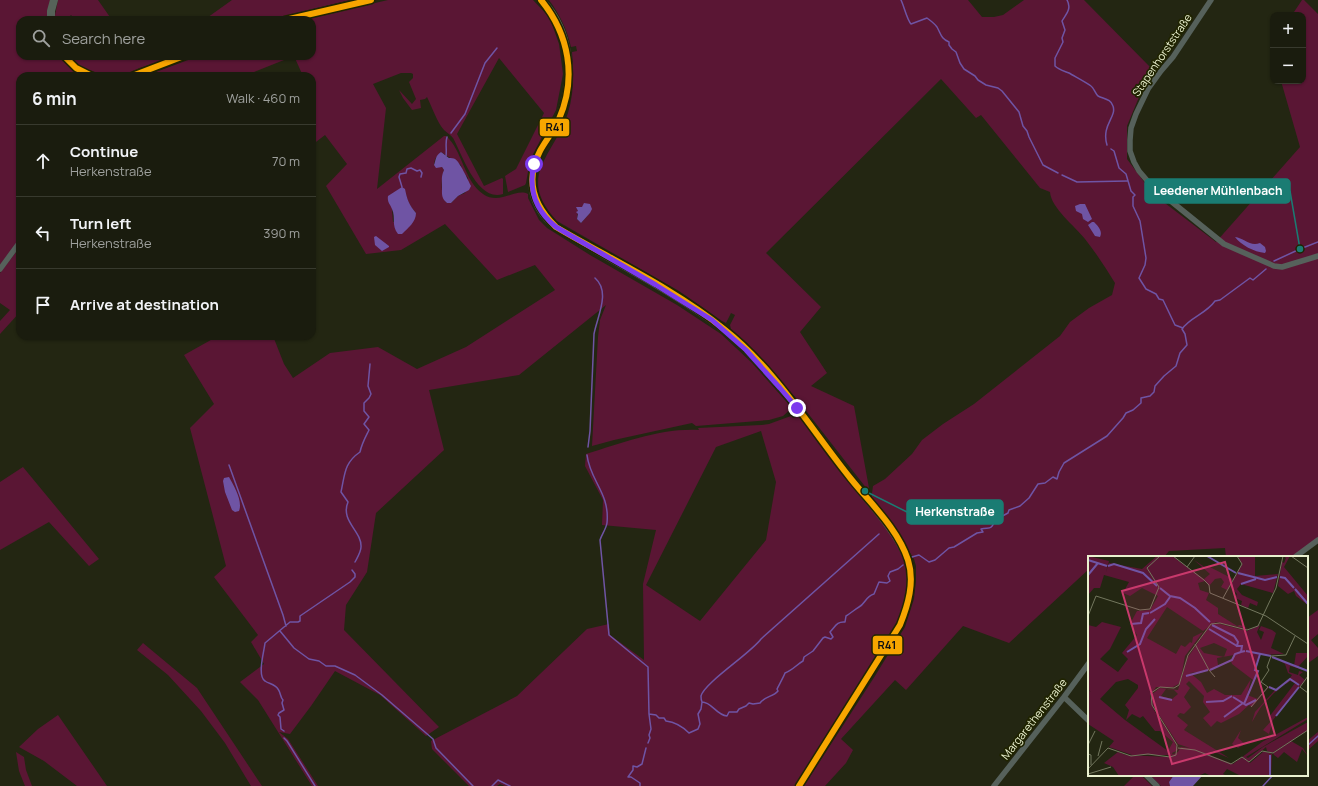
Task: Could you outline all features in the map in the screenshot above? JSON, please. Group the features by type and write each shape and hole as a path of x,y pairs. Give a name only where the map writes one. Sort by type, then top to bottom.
{"main road":[{"path":"51,16 54,0"},
{"path":"304,16 371,0"},
{"path":"541,0 548,7 560,28 567,56 568,70 566,93 561,114 540,152 532,173 533,194 541,212 547,220 556,227 690,305 712,320 734,338 764,368 785,393 889,528 900,544 908,560 911,577 910,590 908,602 900,625 799,786"},
{"path":"68,60 76,68 84,72"},
{"path":"142,72 174,60"}],"street":[{"name":"Stapenhorststraße","path":"1210,0 1173,57 1148,89 1136,114 1130,140 1130,151 1134,162 1139,172 1151,184 1224,244 1274,266 1282,268 1318,256"},
{"path":"0,269 16,247"},
{"path":"1296,556 1318,540"},
{"name":"Margarethenstraße","path":"994,786 1088,664"},
{"path":"1064,697 1088,720"},
{"path":"1147,776 1157,786"}],"shaded area":[{"path":"0,0 50,0 48,16 16,16 16,60 64,60 77,72 16,72 16,244 0,265"},
{"path":"58,0 98,0 109,16 71,15 55,16"},
{"path":"232,0 350,0 284,16 210,16"},
{"path":"388,0 533,0 549,17 559,44 563,74 556,110 530,160 525,185 508,192 505,176 516,169 544,113 499,58 457,134 484,186 502,178 503,194 494,195 478,185 466,166 453,138 439,123 427,97 420,100 421,108 412,110 399,90 412,104 416,99 409,82 413,78 413,74 411,73 401,73 373,84 386,108 377,189 444,136 446,136 456,149 471,181 483,194 496,198 523,192 528,194 528,198 539,220 547,228 590,255 677,305 721,334 752,363 792,408 783,416 769,420 696,426 692,423 592,446 598,337 600,320 606,305 519,375 429,390 444,450 376,513 367,572 346,605 344,630 439,727 426,736 380,695 335,671 290,734 279,732 288,739 318,786 312,786 258,700 240,682 264,664 251,642 258,635 214,577 226,566 190,428 214,404 184,355 211,340 275,340 284,364 293,378 330,353 378,347 417,369 466,347 555,290 535,265 497,280 445,224 401,250 366,254 326,186 347,164 325,135 316,142 316,72 301,72 296,60 316,60 316,17","holes":["441,152 461,165 462,170 468,178 465,193 458,196 451,203 447,203 442,192 442,178 444,170 442,167 434,165 435,159","406,194 408,202 416,213 393,222 392,209"]},
{"path":"549,0 968,0 982,17 994,17 1003,15 1024,0 1084,0 1151,68 1127,126 1127,159 1153,194 1216,242 1300,147 1282,84 1306,84 1306,12 1294,12 1302,0 1304,0 1318,14 1318,538 1294,556 1226,556 1225,548 1169,551 1165,556 1088,556 1088,570 1009,643 963,626 906,690 895,680 841,739 853,750 846,763 825,786 804,786 905,627 914,599 916,566 914,559 892,524 871,501 873,486 885,479 912,454 922,440 943,424 974,404 1060,336 1070,322 1089,308 1112,295 1115,283 1085,239 1054,204 1050,192 1040,188 981,115 976,118 941,79 766,253 821,307 800,332 827,373 811,386 854,406 869,488 867,489 796,398 747,343 731,329 730,325 735,315 731,313 726,323 722,321 679,291 557,221 545,205 539,191 538,178 547,154 562,128 568,113 573,83 572,52 577,51 576,46 571,47 565,28","holes":["577,207 582,207 590,213 581,223 577,219"]},
{"path":"73,60 163,60 131,72 96,72 89,70"},
{"path":"188,60 284,60 254,72 156,72"},
{"path":"441,152 449,158 454,158 457,161 464,171 471,186 469,190 458,196 451,203 447,203 442,196 442,174 444,170 442,167 436,168 434,165"},
{"path":"402,187 405,189 409,202 416,213 416,216 411,225 402,234 398,234 395,228 393,212 388,201 388,196"},
{"path":"584,203 590,204 592,209 581,223 577,219 578,214 576,212 578,211 576,207 582,207"},
{"path":"1085,204 1092,219 1088,222 1083,219 1082,214 1076,211 1075,206"},
{"path":"1094,222 1100,229 1100,237 1095,236 1088,225"},
{"path":"376,236 389,247 382,251 375,245 374,237"},
{"path":"1235,237 1253,244 1260,243 1265,247 1266,251 1265,253 1252,250"},
{"path":"16,252 16,316 0,334 0,321 10,310 0,303 0,273"},
{"path":"791,416 793,418 800,416 892,536 905,558 908,572 905,603 901,617 795,786 505,786 500,784 497,786 469,786 432,749 431,741 517,696 587,629 609,624 610,635 644,660 643,584 656,530 602,525 603,500 585,466 586,454 642,437 670,431 769,424","holes":["761,431 776,482 766,540 700,621 646,585 716,447"]},
{"path":"23,467 99,559 89,566 49,522 0,550 0,482"},
{"path":"229,477 240,503 239,511 235,512 232,510 225,492 223,481 224,478"},
{"path":"1318,610 1318,634 1311,640 1318,648 1318,656 1308,663 1308,617"},
{"path":"143,643 197,688 262,786 251,786 225,743 201,711 168,675 137,650"},
{"path":"58,715 107,786 77,786 44,761 19,747 38,729"},
{"path":"1318,732 1318,741 1308,750 1308,740"},
{"path":"16,752 24,757 26,770 32,786 25,786 19,771"},
{"path":"1134,776 1142,776 1152,786 1124,786"},
{"path":"1151,776 1173,776 1169,782 1170,786 1161,786"},
{"path":"1173,776 1202,776 1193,786 1170,786 1169,782"}],"waterway":[{"path":"901,0 911,24 927,18 934,23 943,38 949,42 949,45 956,52 964,69 986,85 998,88 1002,91 1019,112 1023,126 1027,131 1043,165 1058,173"},
{"path":"1067,0 1069,9 1062,21 1065,30 1062,38 1063,42 1055,58 1055,66 1089,85 1098,96 1112,104 1114,110 1107,127 1107,145"},
{"path":"451,133 465,114 485,63 497,48"},
{"path":"446,156 447,137"},
{"path":"1111,149 1114,151 1119,168 1126,174 1131,191 1135,195 1133,197 1133,206 1140,221 1146,258 1145,265 1139,278 1146,289 1156,294 1159,299 1163,300 1175,325 1183,328"},
{"path":"402,187 399,177 400,174 406,173 407,169 411,168 417,171 420,170 422,173 421,177"},
{"path":"1062,175 1077,182 1127,181"},
{"path":"1274,261 1318,242"},
{"path":"912,557 919,555 929,562 935,560 949,548 954,547 977,533 983,532 981,529 991,527 995,520 1008,513 1009,510 1020,506 1029,498 1038,484 1045,483 1053,477 1057,479 1064,463 1107,436 1126,413 1133,410 1141,403 1141,398 1150,396 1154,392 1155,386 1176,366 1180,353 1187,345 1185,334 1182,329 1185,325 1207,309 1215,301 1220,300 1250,278 1253,280 1266,269"},
{"path":"588,447 594,334 603,297 600,284 595,278"},
{"path":"355,562 361,547 360,541 347,515 346,509 348,502 341,492 346,469 351,460 360,452 369,430 364,424 369,417 364,411 364,403 371,394 368,386 370,364"},
{"path":"587,455 592,472 606,503 607,523 600,540 609,635 648,667 649,714"},
{"path":"229,465 286,626"},
{"path":"702,702 701,696 710,684 756,645 879,534"},
{"path":"648,743 651,729 649,714 656,715 659,718 664,718 666,721 673,722 689,733 698,729 700,724 698,714 701,709 702,702 709,704 720,713 727,716 729,712 737,712 749,703 760,703 764,699 776,693 785,673 803,661 804,657 813,651 823,638 825,637 831,639 833,637 830,632 836,625 840,622 845,622 846,616 861,606 869,596 874,594 879,582 887,583 890,581 888,576 890,572 903,565"},
{"path":"284,731 281,729 280,717 278,715 284,710 282,703 283,700 279,690 274,685 265,681 261,674 265,643 290,622 300,621 300,616 350,582 355,577 352,570"},
{"path":"280,631 294,648 309,659 319,661 326,666 335,666 355,675 382,695 433,739 436,748 473,786"},
{"path":"1308,745 1318,736"},
{"path":"284,738 315,786"},
{"path":"640,786 640,783 631,777 628,777 633,770 633,766 637,767 642,764 646,748"},
{"path":"1263,786 1272,776"},
{"path":"492,786 498,780 510,786"}],"transit line":[{"name":"R41","path":"302,16 371,0"},
{"name":"R41","path":"541,0 551,13 564,42 569,72 565,104 557,123 540,151 535,162 533,172 532,182 534,192 542,210 556,227 684,300 743,345 792,400 836,460 891,527 904,549 908,560 911,585 906,610 900,625 799,786"},
{"name":"R41","path":"68,60 76,68 84,72"},
{"name":"R41","path":"142,72 174,60"}],"place":[{"name":"Leedener Mühlenbach","path":"1300,249"},
{"name":"Herkenstraße","path":"865,491"}],"route":[{"path":"534,164 532,173 533,194 541,212 547,220 590,248 690,305 712,320 734,338 764,368 797,408"}]}
